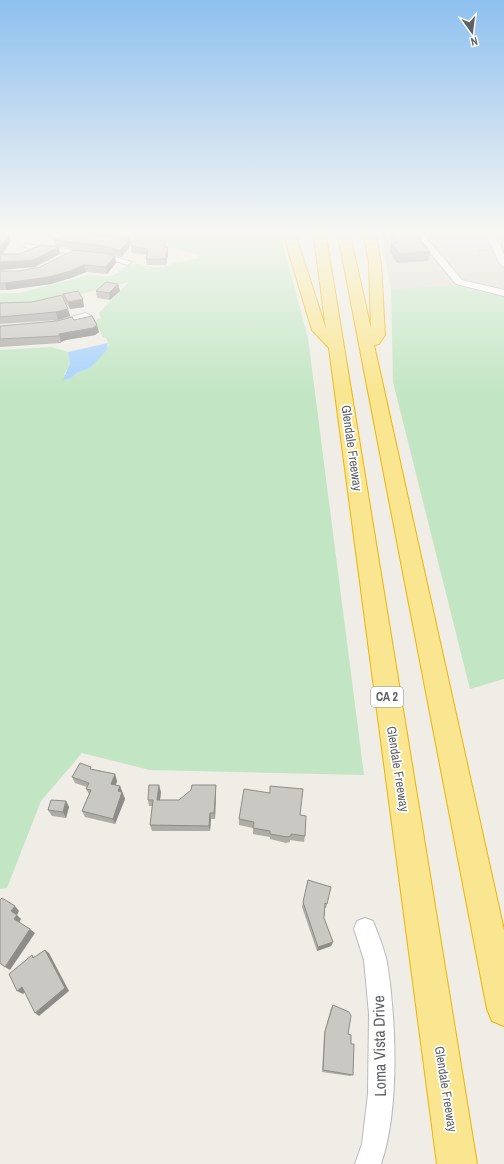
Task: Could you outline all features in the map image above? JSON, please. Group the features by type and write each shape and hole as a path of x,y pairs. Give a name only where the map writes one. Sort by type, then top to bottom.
{"highway":[{"path":"305,284 319,330 337,348"},
{"name":"Glendale Freeway","path":"327,284 386,689 458,1164"},
{"path":"355,284 504,1009"},
{"path":"369,349 378,335 376,284"}],"street":[{"path":"469,284 504,294"},
{"path":"44,326 69,322 86,316"},
{"name":"Loma Vista Drive","path":"365,929 375,960 381,1014 381,1094 375,1144 368,1164"}],"shaded area":[{"path":"390,284 504,284 504,296 454,285 391,289"}],"green space":[{"path":"53,284 120,284 73,296 22,305 0,305 0,293 19,293"},
{"path":"127,284 294,284 308,338 364,775 150,770 82,753 41,801 7,888 0,889 0,350 52,347 68,352 70,363 64,375 71,378 77,373 90,368 109,345 94,321 101,318 99,313"},
{"path":"454,285 504,296 504,679 470,689 393,382 391,289"}],"water":[{"path":"108,343 106,351 90,368 77,373 71,378 63,380 70,363 68,352"}],"building":[{"path":"103,284 118,284 109,293 96,291"},
{"path":"78,291 83,299 68,302 63,294"},
{"path":"62,295 68,309 56,312 0,317 0,303 32,302"},
{"path":"92,316 97,325 93,328 59,334 59,336 0,339 0,326 57,321 72,317 74,320"},
{"path":"80,763 91,767 90,769 115,774 111,784 120,786 118,791 122,792 113,819 82,811 91,790 86,789 89,783 72,777"},
{"path":"149,785 159,785 157,800 179,800 191,790 192,785 216,785 214,813 210,813 209,826 150,825 153,800 148,800"},
{"path":"270,786 303,789 300,815 306,816 305,836 291,834 291,836 287,837 270,834 270,831 253,828 254,822 239,819 244,789 270,793"},
{"path":"51,800 66,801 63,812 48,810"},
{"path":"308,880 331,887 327,904 325,903 324,918 333,942 318,947 303,902"},
{"path":"2,898 15,906 11,911 17,915 14,919 30,929 5,967 0,963 0,900"},
{"path":"45,950 65,988 35,1013 22,987 17,991 9,974 32,955 33,958"},
{"path":"333,1005 349,1012 351,1016 348,1034 351,1035 351,1044 354,1044 353,1075 323,1070 325,1031"}]}
